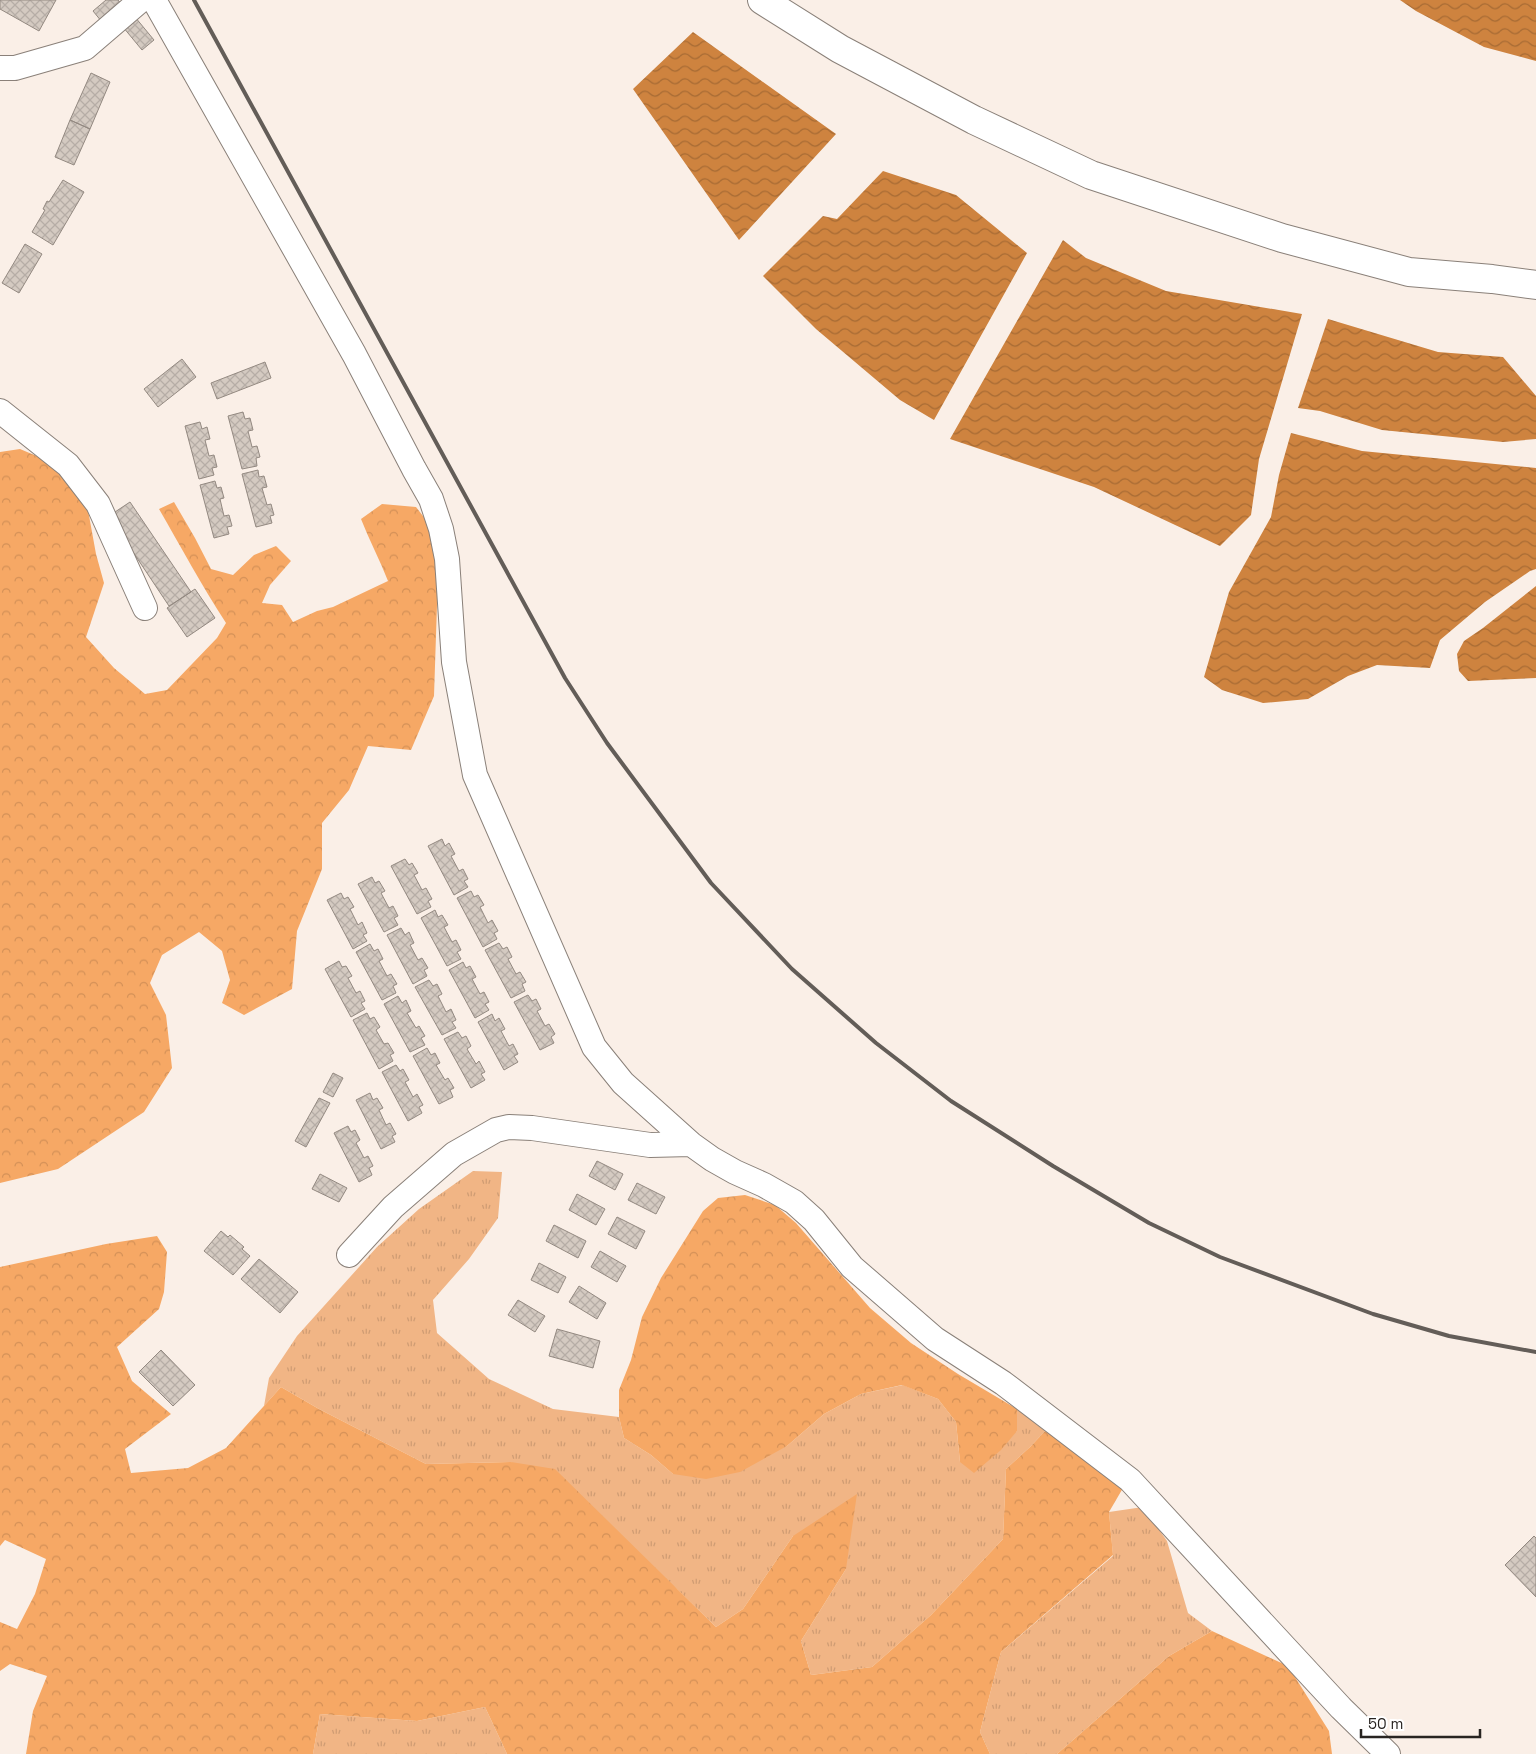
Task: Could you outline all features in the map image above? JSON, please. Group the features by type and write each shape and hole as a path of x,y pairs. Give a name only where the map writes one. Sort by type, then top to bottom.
{"main road":[{"path":"762,0 840,49 974,120 1091,175 1282,238 1409,272 1536,285"}],"street":[{"path":"0,68 15,68 85,48 141,0"},
{"path":"154,0 354,354 431,499 441,529 447,559 454,662 475,775 594,1046 623,1083 691,1144 735,1172 764,1185 794,1202 814,1220 852,1267 935,1339 1003,1383 1130,1480 1341,1708 1388,1754"},
{"path":"2,417 68,465 98,504 145,608"},
{"path":"349,1255 393,1206 454,1154 496,1130 509,1127 532,1128 650,1145 691,1144"}],"green space":[{"path":"20,449 46,460 76,484 88,510 96,554 104,583 86,637 114,668 145,694 167,690 217,638 226,623 159,509 174,502 211,569 233,575 254,555 276,546 291,561 270,585 262,603 282,605 293,622 317,611 333,607 388,581 361,519 382,504 416,507 433,529 438,575 434,696 411,750 368,746 349,790 322,823 322,869 297,931 292,989 244,1015 222,1003 230,980 222,951 199,932 162,955 150,983 166,1015 172,1068 144,1112 58,1169 0,1183 0,452"},
{"path":"473,1171 502,1172 498,1218 469,1259 433,1300 437,1333 489,1379 553,1409 619,1417 624,1438 651,1455 673,1474 787,1446 824,1414 861,1394 903,1385 938,1399 956,1422 960,1462 1017,1431 1017,1409 1045,1431 1006,1469 1003,1539 931,1615 872,1667 811,1675 801,1641 846,1569 793,1536 743,1609 716,1627 677,1589 511,1462 426,1464 319,1409 281,1387 264,1406 269,1378 297,1336 377,1247 419,1209"},
{"path":"745,1195 775,1205 796,1223 870,1308 911,1343 1017,1409 1017,1431 1001,1450 974,1473 960,1462 956,1422 938,1399 902,1385 861,1394 824,1414 787,1446 740,1472 706,1479 673,1474 651,1455 624,1438 619,1417 619,1390 631,1360 642,1317 661,1278 703,1211 718,1198"},
{"path":"157,1236 167,1252 164,1292 159,1309 117,1347 132,1381 171,1414 125,1449 131,1473 188,1468 226,1448 281,1387 319,1409 426,1464 511,1462 555,1469 716,1627 743,1609 793,1536 857,1494 846,1569 801,1641 811,1675 872,1667 931,1615 1003,1539 1006,1469 1045,1431 1090,1461 1123,1488 1109,1512 1113,1555 1001,1652 980,1732 990,1754 507,1754 485,1707 417,1721 320,1714 313,1754 26,1754 33,1711 47,1676 10,1664 0,1671 0,1622 17,1629 35,1594 46,1559 5,1540 0,1546 0,1267 106,1244"},
{"path":"1143,1507 1167,1541 1188,1613 1212,1631 1169,1656 1057,1754 990,1754 980,1732 1001,1652 1113,1556 1109,1512"},
{"path":"1212,1631 1288,1666 1329,1731 1332,1754 1057,1754 1169,1656"},
{"path":"485,1707 507,1754 313,1754 320,1714 417,1721"}],"water":[{"path":"1400,0 1536,0 1536,61 1484,47 1416,11"},
{"path":"693,32 836,134 739,240 633,89"},
{"path":"883,171 956,195 1027,253 934,420 900,400 816,329 763,276 823,216 837,219"},
{"path":"1063,240 1086,258 1166,291 1302,314 1259,459 1251,515 1220,546 1094,487 950,439"},
{"path":"1328,319 1438,352 1503,357 1536,396 1536,439 1503,442 1382,430 1320,411 1298,408"},
{"path":"1291,433 1362,451 1536,468 1536,569 1530,571 1485,602 1440,640 1430,668 1377,665 1348,676 1308,699 1263,703 1222,690 1204,677 1229,592 1271,517 1279,475"},
{"path":"1536,586 1536,678 1468,681 1459,671 1457,654 1464,641"}],"building":[{"path":"0,0 56,0 39,31 0,9"},
{"path":"106,0 118,0 123,6 102,22 93,11"},
{"path":"135,17 154,40 142,50 123,27"},
{"path":"91,73 110,82 90,129 70,120"},
{"path":"70,120 90,129 74,165 55,157"},
{"path":"63,180 84,192 53,245 32,232 45,210 43,209 47,201 49,202"},
{"path":"25,244 42,254 19,293 2,283"},
{"path":"182,359 196,377 158,407 144,389"},
{"path":"265,362 271,378 217,399 211,383"},
{"path":"243,412 245,419 250,418 253,430 248,431 252,447 257,446 260,457 256,458 257,466 242,469 228,416"},
{"path":"200,422 202,429 207,427 210,439 205,440 209,456 214,455 217,467 212,468 214,475 199,479 185,426"},
{"path":"258,470 259,477 264,476 267,487 262,488 267,505 271,504 274,515 270,516 272,523 256,527 242,474"},
{"path":"215,481 217,488 221,487 224,498 220,499 224,516 229,515 232,526 227,527 229,534 214,538 200,485"},
{"path":"130,502 191,592 169,606 109,516"},
{"path":"195,589 215,618 187,637 167,608"},
{"path":"442,839 445,846 449,843 455,854 451,856 459,871 463,869 468,879 464,881 468,887 454,895 428,846"},
{"path":"405,859 409,865 412,863 418,873 414,875 422,890 426,888 432,899 428,901 431,907 417,914 391,866"},
{"path":"372,877 375,883 379,881 385,891 381,893 389,908 393,906 398,916 394,918 398,925 384,932 358,884"},
{"path":"471,891 474,897 478,895 484,905 480,907 488,923 492,920 498,931 494,933 497,939 483,947 457,898"},
{"path":"341,893 344,899 348,897 354,907 350,909 358,925 362,922 367,933 363,935 367,941 353,949 327,900"},
{"path":"435,910 438,917 442,915 448,925 444,927 452,942 456,940 461,950 457,952 461,959 447,966 421,918"},
{"path":"401,928 405,935 409,932 414,943 410,945 418,960 422,958 428,968 424,970 427,976 413,984 387,935"},
{"path":"499,943 503,949 507,947 512,957 508,959 516,974 520,972 526,982 522,984 525,991 511,998 485,950"},
{"path":"370,944 374,951 378,949 383,959 379,961 387,976 391,974 397,984 393,986 396,993 382,1000 356,952"},
{"path":"339,961 342,967 346,966 352,976 348,978 356,993 360,991 365,1001 361,1003 365,1009 351,1017 325,969"},
{"path":"463,962 466,968 470,966 476,977 472,979 480,994 484,992 489,1002 485,1004 489,1010 475,1018 449,970"},
{"path":"429,980 433,986 437,984 442,994 438,996 446,1012 451,1009 456,1020 452,1022 456,1028 442,1035 415,987"},
{"path":"528,995 532,1001 536,999 541,1009 537,1011 545,1026 549,1024 555,1034 551,1037 554,1043 540,1050 514,1002"},
{"path":"398,996 402,1003 406,1000 411,1011 407,1013 416,1028 419,1026 425,1036 421,1038 425,1045 410,1052 384,1004"},
{"path":"367,1013 370,1019 374,1017 380,1027 376,1030 384,1044 388,1043 394,1053 390,1055 393,1061 379,1069 353,1020"},
{"path":"492,1014 495,1021 499,1018 505,1029 501,1031 509,1046 513,1044 518,1054 514,1056 518,1062 504,1070 478,1022"},
{"path":"458,1032 462,1038 466,1036 471,1046 467,1049 476,1064 479,1061 485,1072 481,1074 485,1080 471,1088 444,1039"},
{"path":"427,1048 431,1055 435,1053 440,1063 436,1065 445,1080 448,1078 454,1088 450,1090 453,1097 439,1104 413,1056"},
{"path":"396,1065 400,1071 403,1069 409,1080 405,1082 413,1097 417,1094 423,1105 419,1107 422,1113 408,1121 382,1072"},
{"path":"333,1073 343,1078 333,1097 323,1092"},
{"path":"370,1093 373,1100 377,1098 383,1108 379,1110 386,1125 390,1123 396,1134 392,1136 395,1142 381,1149 356,1100"},
{"path":"319,1098 330,1103 306,1147 295,1141"},
{"path":"348,1126 351,1132 355,1130 360,1140 356,1143 364,1158 368,1156 373,1166 369,1168 372,1175 359,1182 334,1133"},
{"path":"597,1161 623,1174 615,1190 589,1176"},
{"path":"320,1174 347,1188 339,1202 312,1189"},
{"path":"637,1183 665,1197 656,1214 628,1200"},
{"path":"577,1194 605,1209 596,1225 569,1210"},
{"path":"617,1217 645,1231 636,1249 608,1234"},
{"path":"554,1225 586,1241 578,1258 546,1241"},
{"path":"221,1231 228,1237 230,1235 244,1247 242,1249 250,1256 233,1275 204,1251"},
{"path":"600,1251 626,1266 617,1282 591,1267"},
{"path":"259,1259 298,1292 280,1313 241,1279"},
{"path":"539,1263 566,1277 558,1293 531,1280"},
{"path":"579,1286 606,1303 597,1319 569,1302"},
{"path":"518,1300 545,1316 535,1332 508,1315"},
{"path":"557,1329 600,1341 593,1368 549,1356"},
{"path":"161,1350 195,1385 173,1406 139,1372"},
{"path":"1534,1536 1536,1538 1536,1597 1505,1565"}],"railway":[{"path":"194,0 565,678 607,743 711,883 792,969 876,1043 951,1101 1053,1166 1149,1223 1220,1257 1373,1314 1449,1336 1536,1352"}]}
